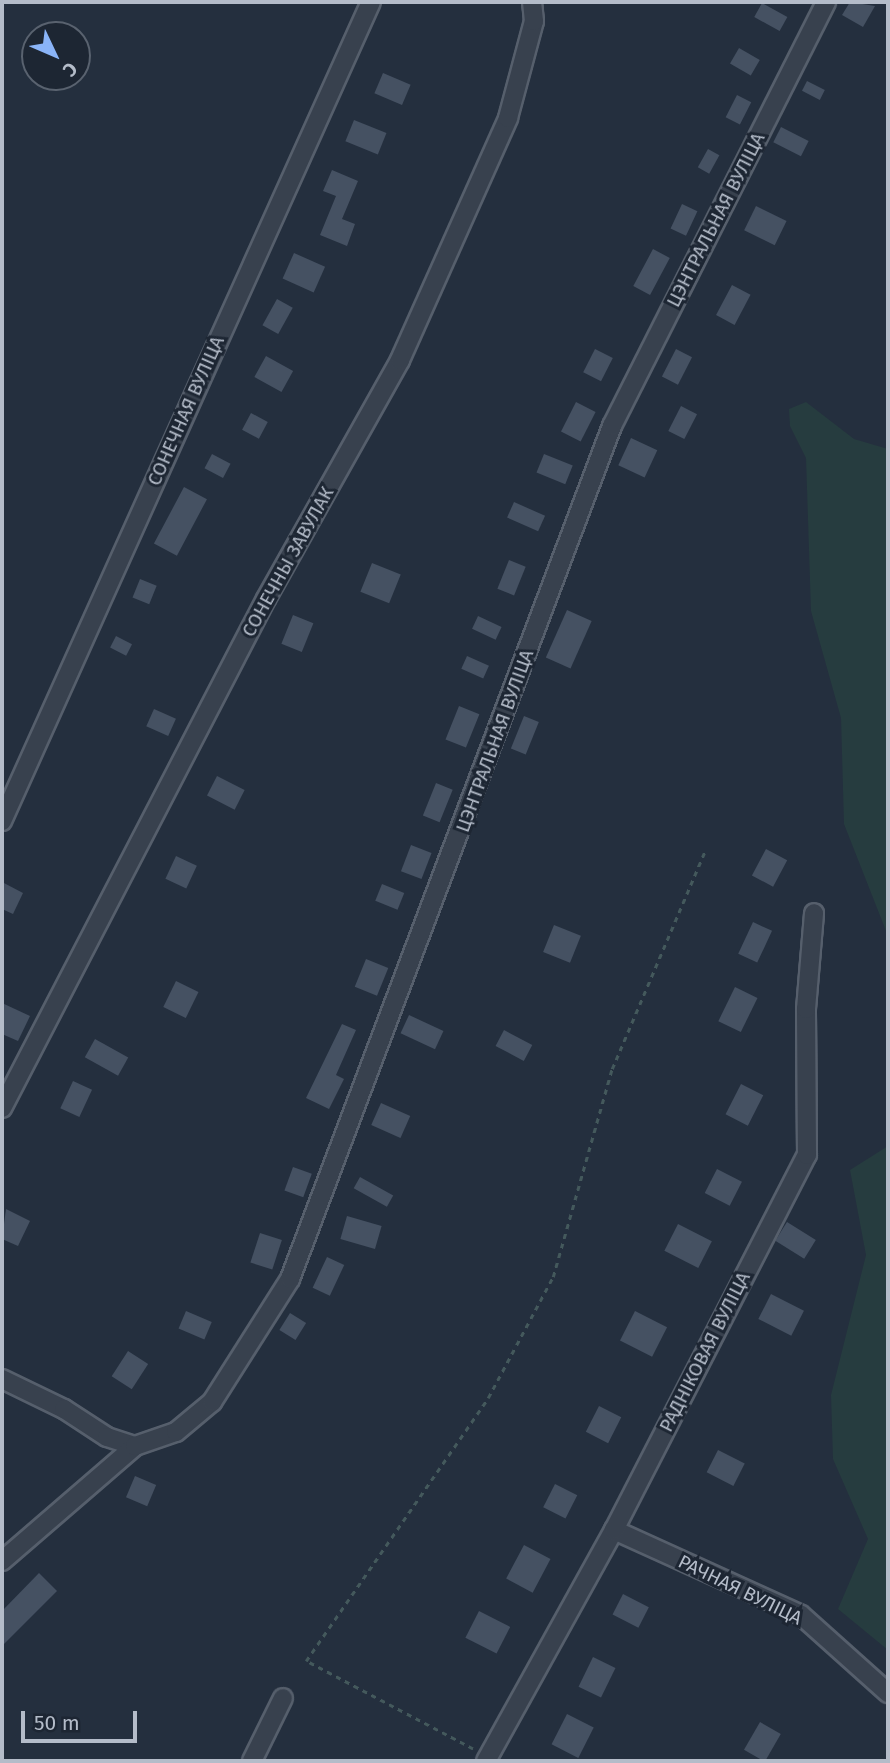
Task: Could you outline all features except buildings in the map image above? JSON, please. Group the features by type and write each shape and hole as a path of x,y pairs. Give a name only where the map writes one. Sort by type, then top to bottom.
{"street":[{"name":"СОНЕЧНАЯ ВУЛІЦА","path":"2,821 370,2"},
{"name":"СОНЕЧНЫ ЗАВУЛАК","path":"2,1108 267,598 400,360 508,118 534,21 532,2"},
{"name":"ЦЭНТРАЛЬНАЯ ВУЛІЦА","path":"135,1446 176,1433 212,1402 290,1279 612,426 826,2"},
{"name":"РАДНІКОВАЯ ВУЛІЦА","path":"491,1760 614,1530 807,1155 806,1009 814,913"},
{"path":"2,1379 64,1409 107,1437 135,1446"},
{"path":"2,1561 135,1446"},
{"name":"РАЧНАЯ ВУЛІЦА","path":"614,1530 801,1615 888,1693"},
{"path":"252,1761 283,1698"}],"path":[{"path":"491,1760 306,1661 488,1398 552,1278 611,1069 705,851"}],"green space":[{"path":"806,402 854,439 888,449 888,936 844,824 841,718 811,611 806,458 790,426 789,409"},
{"path":"888,1146 888,1650 838,1609 868,1539 833,1459 831,1395 866,1255 850,1170"}]}
